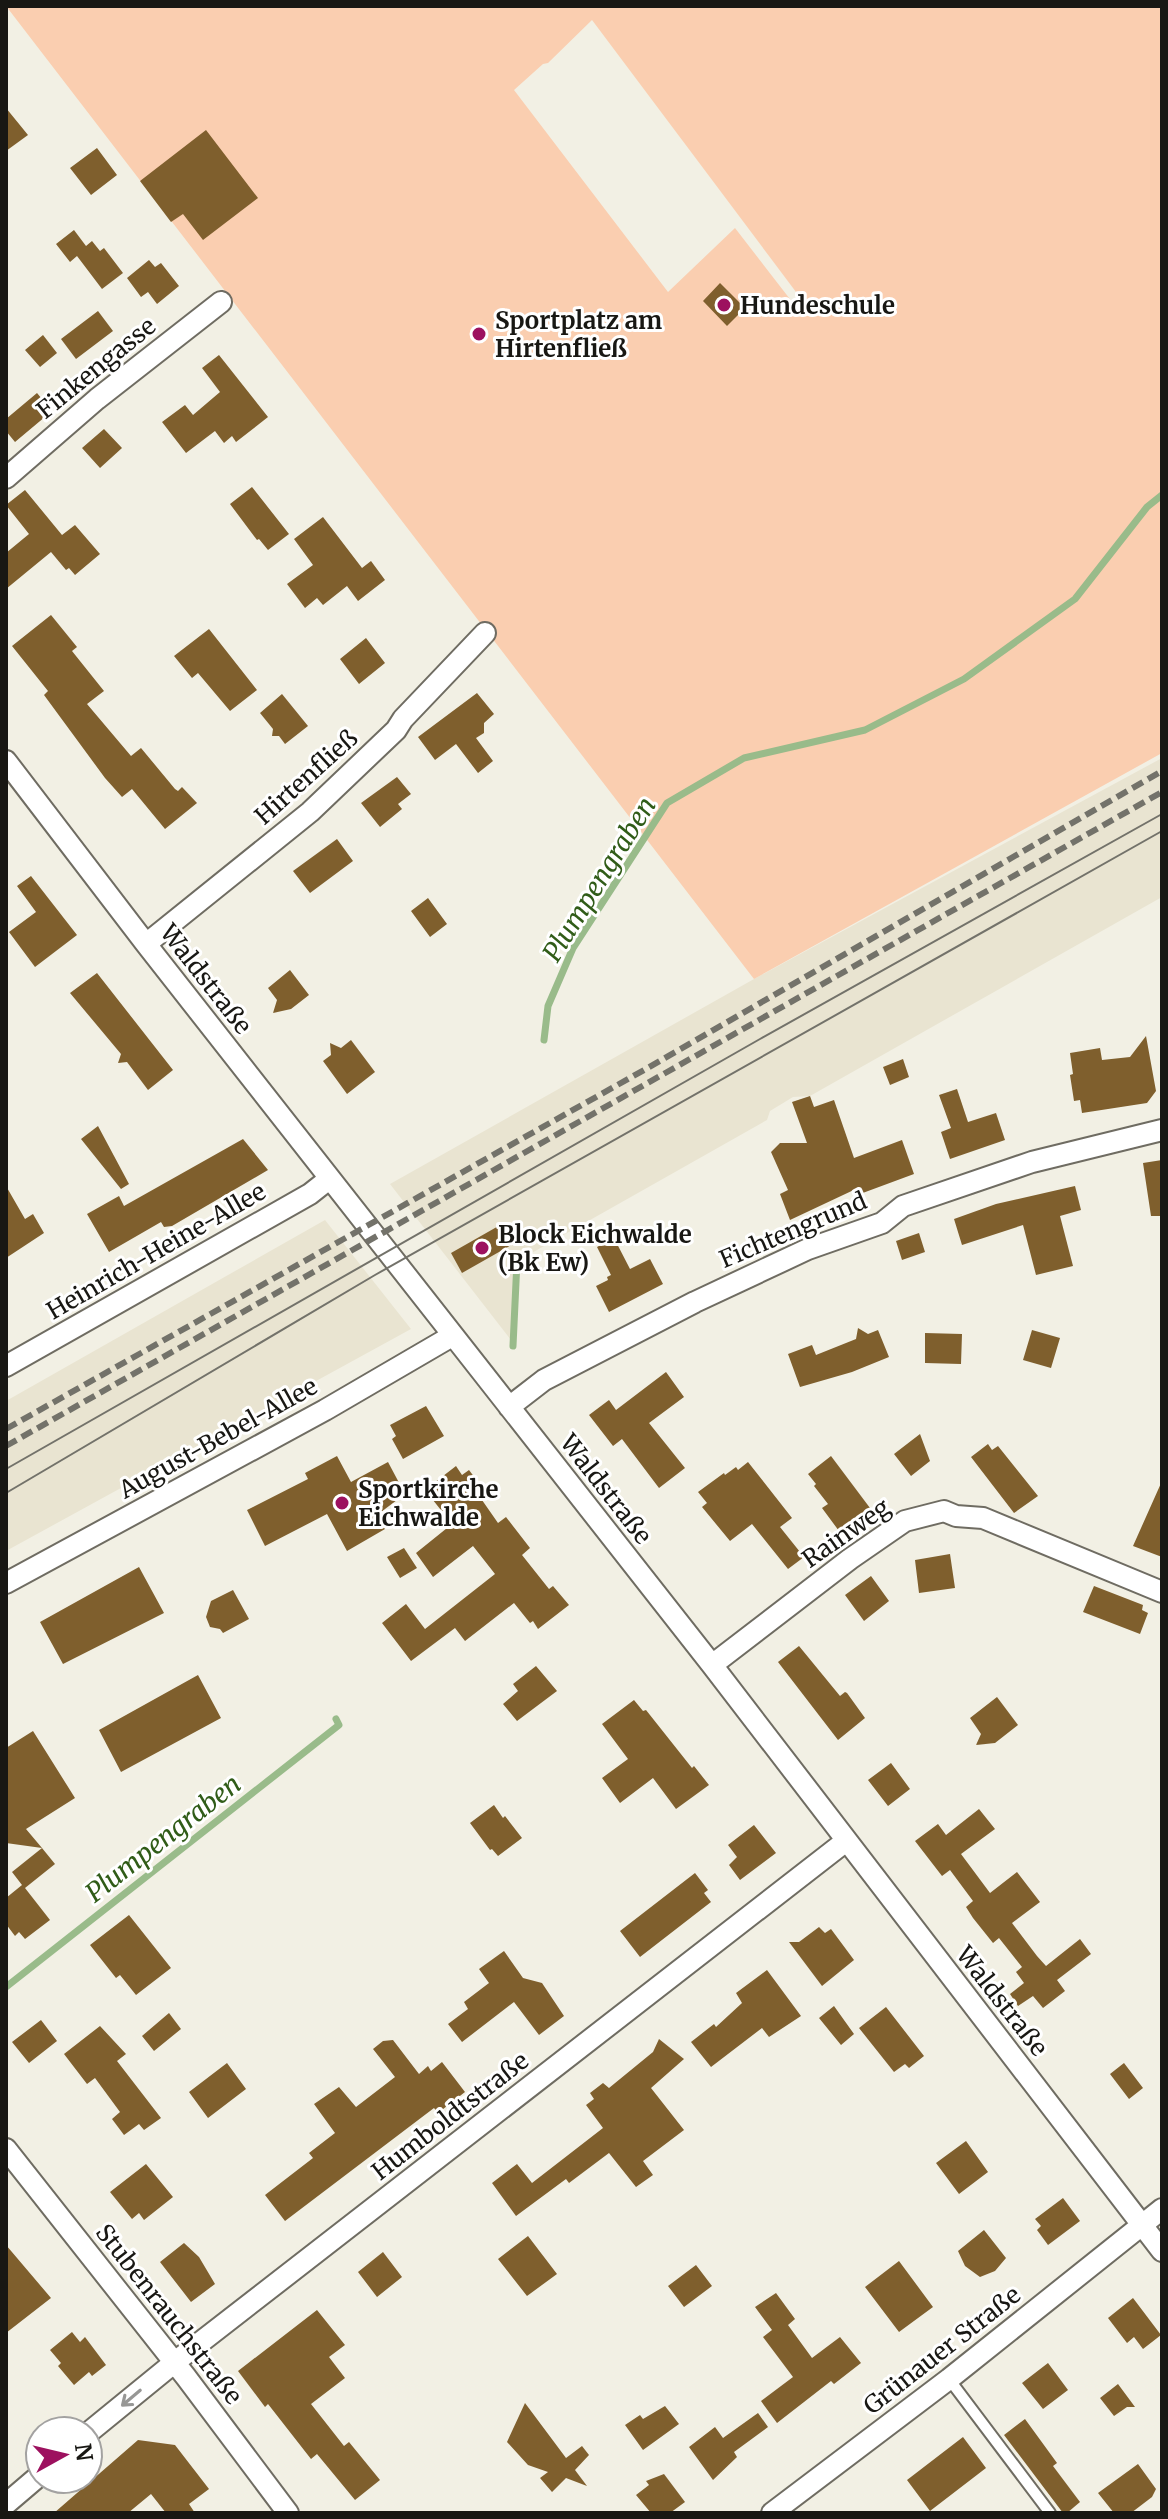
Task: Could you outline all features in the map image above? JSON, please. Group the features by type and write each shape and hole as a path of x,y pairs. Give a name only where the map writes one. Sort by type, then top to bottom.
{"street":[{"name":"Finkengasse","path":"6,478 97,399 221,302"},
{"name":"Hirtenfließ","path":"146,944 310,812 396,730 485,633"},
{"name":"Waldstraße","path":"6,761 329,1179 712,1665 1162,2251"},
{"name":"Fichtengrund","path":"509,1407 544,1380 695,1302 808,1249 882,1223 903,1206 1032,1162 1162,1130"},
{"name":"Heinrich-Heine-Allee","path":"6,1366 310,1194 329,1179"},
{"name":"August-Bebel-Allee","path":"6,1583 349,1396 452,1336"},
{"name":"Rainweg","path":"712,1665 850,1559 905,1521 944,1511 983,1518 1162,1592"},
{"name":"Humboldtstraße","path":"104,2420 846,1841"},
{"name":"Stubenrauchstraße","path":"6,2149 175,2362 288,2513"},
{"name":"Grünauer Straße","path":"772,2513 949,2379 1162,2209"},
{"path":"6,2504 24,2489"}],"lane":[{"path":"949,2379 1050,2513"}],"shaded area":[{"path":"6,6 1162,6 1162,753 754,979","holes":["592,20 799,296 793,303 735,228 668,292 514,90 548,63"]},
{"path":"1162,758 1162,897 810,1096 793,1097 770,1111 767,1120 514,1263 511,1340 390,1184 754,979"},
{"path":"325,1220 411,1329 6,1551 6,1401"}],"building":[{"path":"6,108 28,135 6,151"},
{"path":"206,130 258,198 203,240 183,214 171,222 140,181"},
{"path":"97,148 117,175 91,195 70,168"},
{"path":"74,230 86,246 92,241 100,251 104,248 123,273 102,289 77,256 70,262 56,244"},
{"path":"149,260 155,267 161,263 179,286 157,304 148,292 141,297 127,278"},
{"name":"Hundeschule","path":"720,283 745,308 727,326 703,301"},
{"path":"98,311 113,331 76,359 61,339"},
{"path":"43,335 57,353 40,367 25,350"},
{"path":"219,355 268,417 236,442 232,436 224,443 215,431 186,453 162,422 185,405 193,415 220,392 202,368"},
{"path":"37,393 52,411 15,442 6,431 6,419"},
{"path":"104,429 122,448 100,468 82,448"},
{"path":"252,487 289,534 268,550 230,504"},
{"path":"25,490 62,535 75,525 100,554 75,575 69,568 66,570 51,552 6,589 6,553 29,534 6,505"},
{"path":"323,517 362,568 371,561 385,580 358,601 347,586 323,605 317,598 305,608 287,584 313,565 294,539"},
{"path":"51,615 77,647 72,651 104,691 87,704 131,756 141,748 175,789 178,791 182,787 197,803 165,829 132,789 122,797 105,778 44,695 48,691 12,646"},
{"path":"209,629 257,690 230,711 198,673 192,678 174,656"},
{"path":"366,638 385,663 359,684 340,659"},
{"path":"477,693 494,714 484,723 484,733 476,738 493,761 478,773 456,744 435,760 418,737"},
{"path":"282,694 308,726 285,744 279,736 272,736 273,729 260,713"},
{"path":"397,777 411,794 398,804 402,809 380,827 361,803"},
{"path":"337,839 353,861 310,893 293,871"},
{"path":"31,876 77,935 35,967 9,932 36,912 17,886"},
{"path":"428,898 447,924 430,937 411,911"},
{"path":"290,970 309,995 291,1009 273,1013 277,1000 268,988"},
{"path":"97,973 173,1070 148,1090 127,1062 118,1063 121,1054 70,993"},
{"path":"1146,1036 1156,1091 1147,1103 1082,1113 1080,1100 1074,1101 1070,1053 1100,1048 1102,1060 1130,1057"},
{"path":"351,1040 375,1072 347,1094 323,1061 331,1055 330,1043 341,1048"},
{"path":"903,1059 909,1077 890,1085 883,1067"},
{"path":"957,1089 968,1122 996,1113 1005,1140 950,1159 941,1132 951,1128 939,1095"},
{"path":"810,1096 814,1107 834,1100 854,1158 902,1140 914,1174 860,1194 858,1188 790,1220 780,1194 788,1190 771,1152 780,1143 807,1143 792,1102"},
{"path":"98,1126 129,1184 121,1189 81,1139"},
{"path":"243,1139 268,1170 172,1226 164,1227 161,1222 109,1252 87,1214 119,1196 124,1206"},
{"path":"1162,1160 1162,1216 1151,1216 1143,1163"},
{"path":"6,1186 25,1219 33,1214 44,1233 6,1258"},
{"path":"1075,1186 1081,1210 1060,1216 1073,1266 1036,1275 1023,1225 962,1245 954,1219 996,1204"},
{"name":"Block Eichwalde (Bk Ew)","path":"502,1224 513,1244 462,1273 451,1253"},
{"path":"919,1233 925,1252 902,1260 896,1241"},
{"path":"614,1238 630,1269 650,1259 663,1284 609,1312 596,1286 611,1275 597,1247"},
{"path":"858,1328 868,1334 878,1330 889,1357 800,1387 788,1354 812,1345 816,1355 856,1339"},
{"path":"1032,1330 1060,1338 1051,1368 1023,1360"},
{"path":"925,1333 962,1334 961,1364 925,1363"},
{"path":"666,1372 684,1397 649,1423 685,1468 659,1488 622,1439 613,1446 589,1415 609,1400 616,1410"},
{"path":"426,1406 444,1436 403,1459 392,1439 396,1436 390,1425"},
{"path":"920,1434 930,1461 911,1476 894,1454"},
{"path":"988,1444 992,1450 998,1446 1038,1496 1014,1513 971,1457"},
{"path":"337,1456 351,1482 388,1462 405,1494 377,1515 385,1529 347,1551 327,1514 265,1546 247,1510 308,1479 305,1473"},
{"path":"831,1456 870,1508 839,1531 822,1508 828,1504 808,1474"},
{"path":"748,1462 792,1518 780,1527 804,1557 788,1569 752,1524 730,1541 702,1507 707,1503 698,1492 724,1473 736,1467 738,1470"},
{"path":"456,1466 462,1475 469,1470 481,1486 475,1490 498,1523 506,1517 530,1548 522,1555 549,1589 553,1586 569,1605 538,1629 514,1603 465,1641 455,1628 411,1661 382,1623 406,1604 425,1629 495,1574 473,1546 433,1577 416,1553 452,1524 425,1490"},
{"path":"1162,1481 1162,1557 1133,1546"},
{"path":"404,1548 417,1568 400,1578 387,1557"},
{"path":"950,1554 955,1588 919,1593 915,1560"},
{"path":"139,1567 164,1613 63,1664 40,1622"},
{"path":"871,1576 889,1601 864,1621 845,1595"},
{"path":"1094,1586 1143,1605 1142,1610 1148,1613 1140,1634 1083,1612"},
{"path":"233,1590 249,1619 223,1633 210,1627 206,1617 211,1601"},
{"path":"799,1646 840,1696 847,1693 865,1718 838,1740 778,1662"},
{"path":"536,1666 557,1691 517,1721 503,1704 518,1691 513,1684"},
{"path":"198,1675 221,1718 121,1772 99,1730"},
{"path":"997,1697 1018,1725 995,1743 976,1745 981,1734 970,1718"},
{"path":"634,1700 709,1785 676,1809 653,1778 620,1803 602,1778 628,1759 602,1724"},
{"path":"33,1731 75,1798 26,1829 42,1848 6,1843 6,1748"},
{"path":"891,1763 910,1789 888,1806 868,1780"},
{"path":"494,1805 522,1838 498,1856 470,1823"},
{"path":"979,1809 995,1829 961,1854 990,1893 1017,1872 1040,1902 1012,1923 1037,1956 1046,1966 1080,1939 1091,1954 1057,1980 1065,1991 1043,2008 1033,1996 1018,2006 1010,1994 1024,1983 1016,1972 1022,1967 999,1938 993,1943 973,1918 966,1907 973,1901 950,1870 942,1876 915,1841 938,1824 946,1835"},
{"path":"754,1825 776,1853 740,1880 729,1865 737,1857 728,1845"},
{"path":"42,1848 55,1864 25,1888 50,1920 25,1939 19,1932 15,1936 6,1924 6,1898 22,1885 12,1872"},
{"path":"695,1873 708,1890 704,1893 711,1902 640,1957 620,1931"},
{"path":"129,1915 171,1968 136,1995 120,1975 116,1978 90,1945"},
{"path":"819,1927 825,1933 831,1929 854,1960 822,1986 789,1942 799,1942"},
{"path":"504,1951 523,1978 542,1983 564,2016 539,2035 514,2002 462,2042 448,2024 468,2009 464,2002 489,1983 479,1969"},
{"path":"767,1970 801,2016 769,2037 762,2028 711,2067 691,2042 714,2024 716,2027 742,2003 736,1993"},
{"path":"834,2006 854,2034 841,2045 819,2018"},
{"path":"886,2007 924,2056 909,2068 905,2064 894,2072 859,2028"},
{"path":"169,2013 181,2029 154,2051 142,2036"},
{"path":"41,2020 57,2041 29,2063 12,2042"},
{"path":"100,2026 126,2054 117,2061 161,2118 144,2130 139,2124 124,2135 112,2119 120,2112 95,2078 87,2084 64,2054"},
{"path":"659,2039 684,2059 651,2088 684,2130 643,2161 653,2175 636,2187 609,2153 569,2183 566,2179 516,2216 492,2183 517,2164 532,2183 603,2128 586,2105 594,2099 590,2093 603,2083 609,2088 653,2052"},
{"path":"393,2040 419,2074 428,2066 431,2071 442,2062 465,2092 438,2113 434,2108 285,2221 265,2195 313,2158 309,2153 335,2133 314,2104 339,2087 356,2107 395,2077 373,2049 383,2041"},
{"path":"227,2063 246,2089 208,2118 189,2092"},
{"path":"1124,2063 1143,2088 1129,2099 1110,2074"},
{"path":"966,2141 988,2172 959,2194 936,2163"},
{"path":"146,2164 173,2197 144,2220 139,2213 132,2219 110,2192"},
{"path":"1063,2198 1080,2221 1048,2245 1037,2230 1041,2226 1035,2219"},
{"path":"984,2230 1006,2258 995,2271 980,2277 965,2266 958,2251"},
{"path":"528,2236 557,2274 527,2296 498,2259"},
{"path":"184,2243 199,2257 215,2284 191,2302 160,2262"},
{"path":"6,2245 51,2298 6,2333"},
{"path":"383,2252 402,2277 377,2297 358,2272"},
{"path":"899,2261 933,2307 899,2332 865,2287"},
{"path":"696,2265 712,2286 684,2307 668,2286"},
{"path":"776,2293 795,2319 788,2325 812,2358 840,2337 861,2363 834,2384 831,2381 777,2423 761,2401 793,2377 763,2337 772,2330 755,2307"},
{"path":"1133,2298 1161,2335 1143,2349 1134,2337 1127,2343 1108,2318"},
{"path":"317,2310 345,2345 329,2357 345,2378 311,2404 344,2446 349,2442 380,2480 355,2500 317,2454 311,2459 238,2371"},
{"path":"72,2332 80,2342 85,2337 106,2365 92,2376 89,2372 74,2385 58,2366 61,2363 50,2350"},
{"path":"1048,2363 1068,2390 1043,2409 1022,2383"},
{"path":"1118,2384 1135,2407 1127,2407 1114,2416 1100,2398"},
{"path":"525,2403 566,2458 582,2446 589,2455 575,2470 587,2486 566,2478 552,2492 540,2478 548,2472 528,2465 507,2442"},
{"path":"665,2406 679,2424 643,2450 625,2425 640,2415 643,2419"},
{"path":"758,2413 768,2427 734,2452 737,2457 713,2480 689,2447 715,2427 723,2438"},
{"path":"1025,2419 1057,2463 1053,2466 1080,2502 1067,2513 1063,2513 1004,2435"},
{"path":"963,2437 986,2468 930,2511 907,2480"},
{"path":"138,2440 175,2445 209,2489 189,2504 195,2513 166,2513 151,2494 128,2513 54,2513 75,2495 104,2495 104,2470"},
{"path":"1138,2464 1156,2489 1152,2497 1131,2513 1114,2513 1098,2493"},
{"path":"664,2474 685,2502 670,2513 651,2513 636,2495 649,2485 646,2481"}],"waterway":[{"name":"Plumpengraben","path":"544,1040 548,1006 573,948 667,803 744,758 865,730 964,679 1075,599 1147,507 1162,495"},
{"name":"Plumpengraben","path":"513,1346 517,1261"},
{"name":"Plumpengraben","path":"6,1987 339,1725 336,1719"}],"tram line":[{"path":"6,1469 760,1039 1162,814"},
{"path":"6,1493 375,1275 1162,831"}],"railway":[{"path":"6,1429 644,1070 1162,771"},
{"path":"6,1446 1162,792"}],"place":[{"name":"Hundeschule","path":"724,305"},
{"name":"Sportplatz am Hirtenfließ","path":"479,334"},
{"name":"Block Eichwalde (Bk Ew)","path":"482,1248"},
{"name":"Sportkirche Eichwalde","path":"342,1503"}]}
